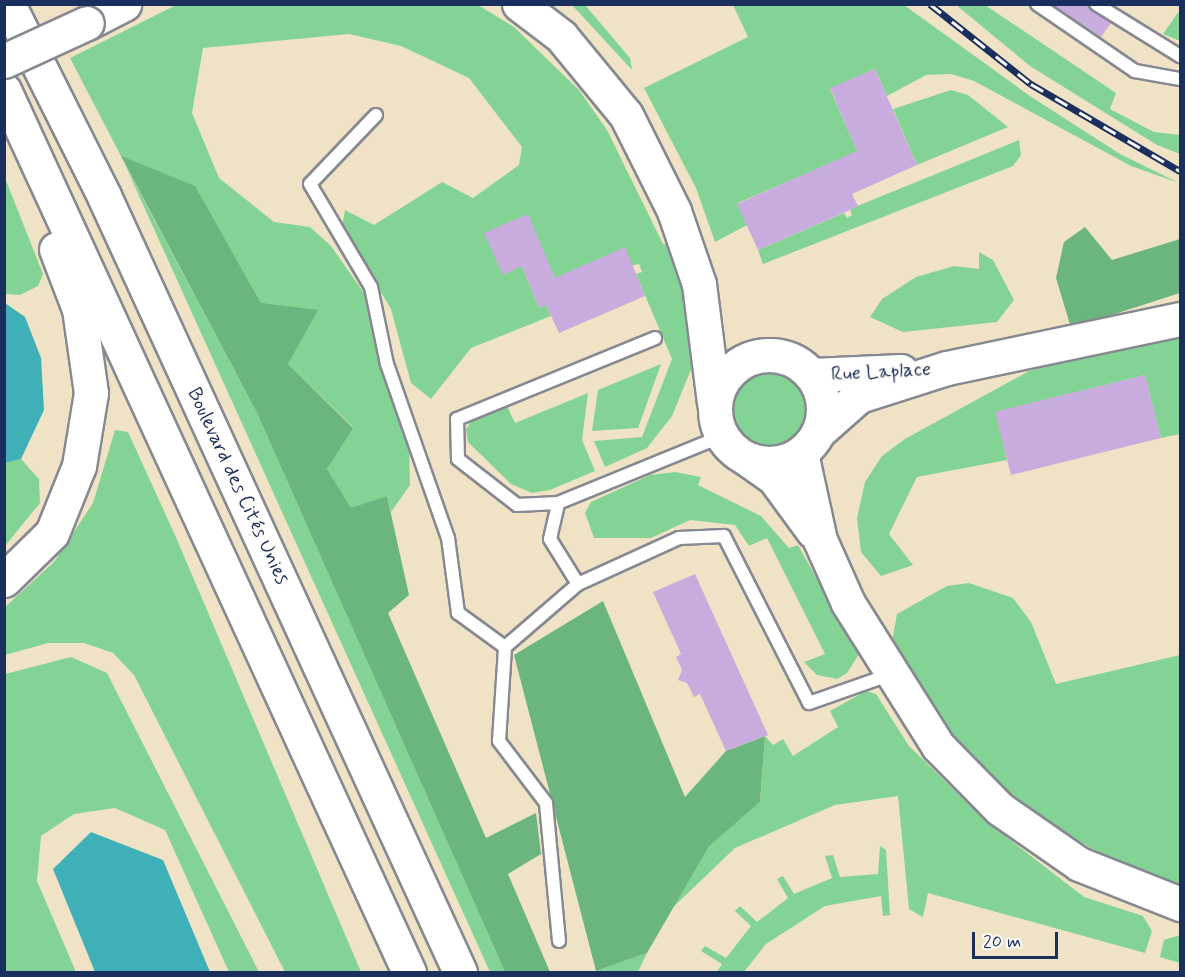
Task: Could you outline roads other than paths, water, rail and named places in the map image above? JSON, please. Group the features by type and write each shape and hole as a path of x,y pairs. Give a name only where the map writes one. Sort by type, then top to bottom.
{"main road":[{"name":"Boulevard des Cités Unies","path":"8,4 104,196 460,972"},
{"path":"4,61 124,4"},
{"path":"519,4 561,36 626,115 674,211 699,284 714,403 722,436"},
{"path":"4,90 409,972"},
{"path":"4,110 79,309 91,393 79,466 52,532 4,580"},
{"path":"948,368 1180,319"},
{"name":"Rue Laplace","path":"714,403 729,371 762,355 781,356 812,375 948,368"},
{"name":"Rue Laplace","path":"747,459 779,462 809,442 859,396 948,368"},
{"name":"Rue Laplace","path":"812,375 823,403 809,442 820,540"},
{"name":"Rue Laplace","path":"722,436 747,459 774,478 820,540 848,603 890,675 938,746 1000,809 1079,864 1180,904"}],"lane":[{"path":"1037,4 1135,71 1180,79"},
{"path":"1096,4 1180,56"},
{"path":"376,116 310,184 371,287 387,364 448,538 458,613 505,647"},
{"path":"655,338 457,419 458,459 518,505 558,503 722,436"},
{"path":"558,503 550,539 578,584"},
{"path":"559,941 546,803 498,741 505,647 578,584 678,538 724,536 809,704 890,675"}],"water":[{"path":"5,303 25,317 41,358 44,410 21,459 5,463"},
{"path":"91,832 163,860 210,972 95,972 53,869"}],"railway":[{"path":"930,4 1031,84 1180,171"}]}
